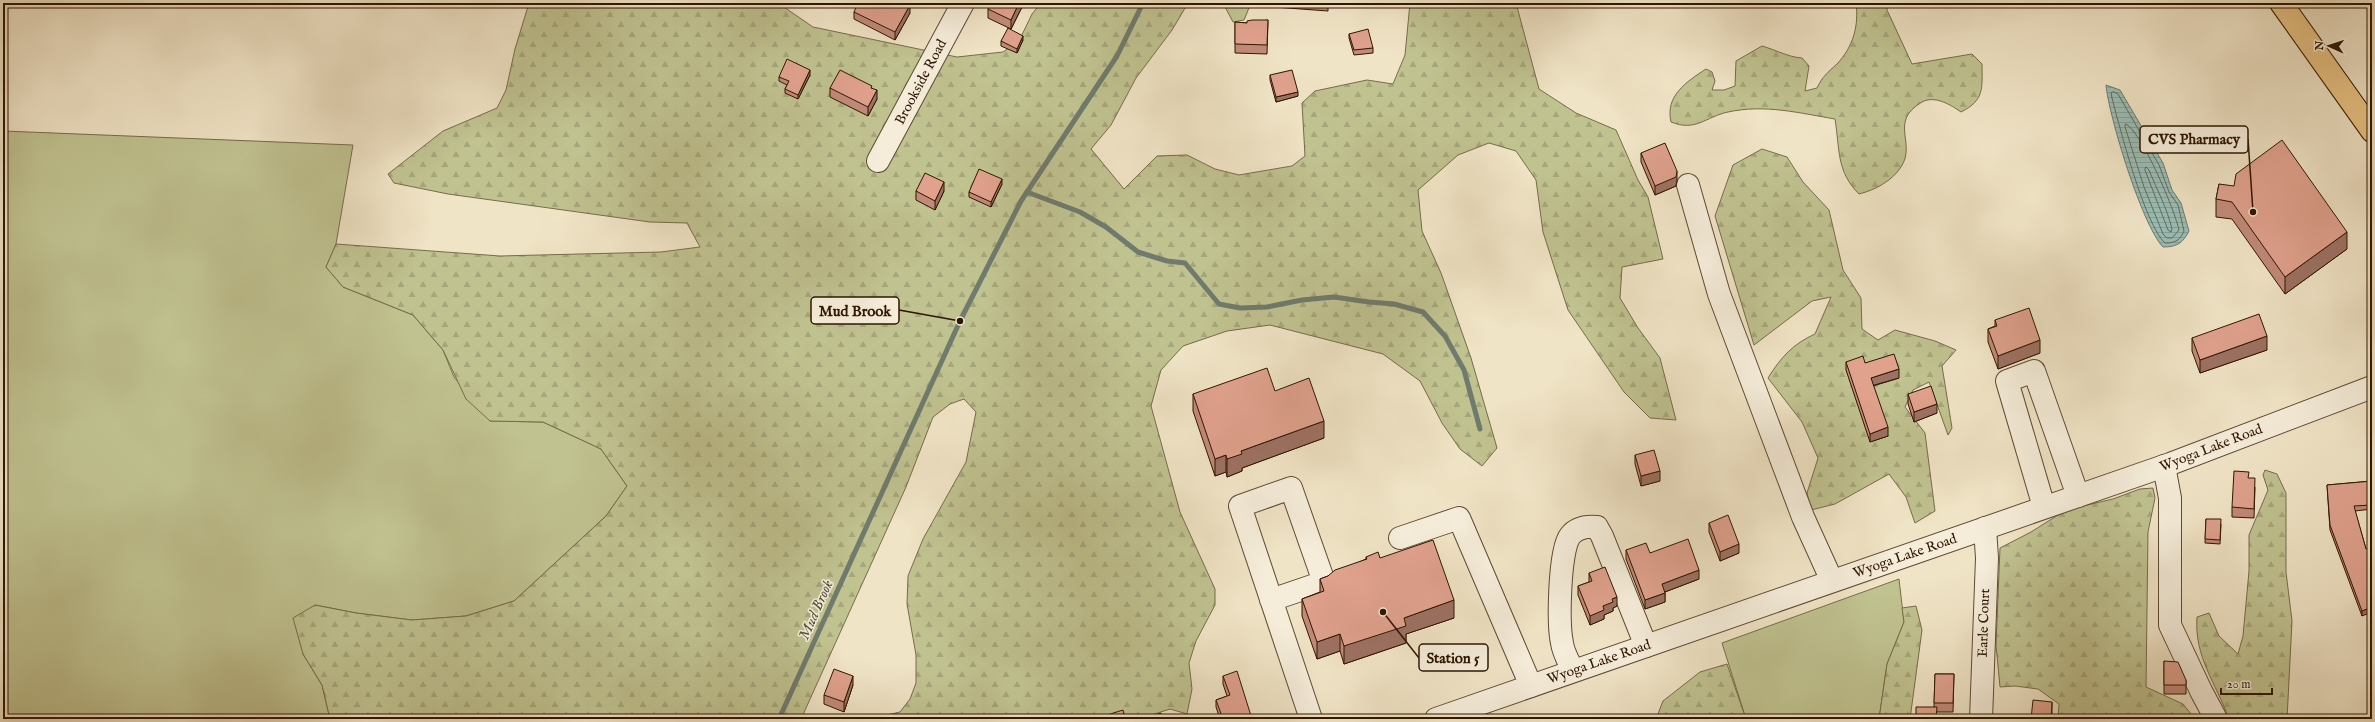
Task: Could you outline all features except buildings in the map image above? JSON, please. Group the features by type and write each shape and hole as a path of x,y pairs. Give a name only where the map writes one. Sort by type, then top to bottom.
{"main road":[{"path":"2281,3 2372,130"}],"street":[{"name":"Brookside Road","path":"878,161 963,3"},
{"path":"1688,185 1719,294 1803,517 1832,581"},
{"path":"2044,507 2007,381 2034,371 2078,496"},
{"name":"Wyoga Lake Road","path":"1446,717 1573,671 2164,466 2372,387"},
{"path":"2164,466 2170,498 2170,625 2200,691 2216,719"},
{"path":"1272,600 1324,582 1291,488 1240,506 1311,719"},
{"path":"1400,538 1459,518 1531,686"},
{"path":"1573,671 1562,645 1559,621 1564,560 1569,537 1583,526 1597,527 1602,536 1646,646"},
{"name":"Earle Court","path":"1981,719 1987,558 1985,528"}],"green space":[{"path":"529,3 778,3 813,27 957,57 1003,52 1019,41 1032,14 1041,3 1188,3 1172,30 1136,78 1111,125 1091,149 1124,189 1157,156 1187,155 1215,169 1239,175 1292,166 1305,156 1302,103 1315,91 1367,80 1393,84 1405,55 1410,3 1516,3 1539,89 1576,113 1616,130 1638,180 1648,197 1663,259 1622,267 1620,298 1638,328 1660,358 1676,420 1650,418 1624,392 1568,310 1543,232 1536,180 1516,151 1489,143 1458,155 1418,190 1422,231 1441,273 1471,358 1497,448 1482,466 1460,449 1442,423 1420,381 1383,354 1270,325 1227,331 1183,346 1161,370 1151,406 1180,512 1215,589 1215,605 1196,641 1189,663 1192,689 1187,714 1170,709 1142,718 1120,713 1106,719 869,719 900,712 910,699 916,683 916,655 907,604 908,576 923,539 966,462 976,412 964,399 950,404 933,417 906,487 801,719 330,719 322,685 303,654 293,618 315,605 356,613 412,620 466,616 514,601 606,516 627,486 601,449 543,422 490,421 466,399 443,350 413,315 343,287 326,267 336,244 500,256 661,252 700,247 687,223 650,222 448,194 394,183 388,174 443,131 497,108 506,90 515,49"},
{"path":"1223,3 1251,3 1244,20 1233,22"},
{"path":"1856,3 1887,3 1887,10 1912,64 1972,54 1982,64 1982,87 1978,98 1969,107 1961,112 1943,102 1937,100 1927,100 1912,110 1907,117 1905,125 1905,158 1901,167 1888,181 1871,190 1859,194 1846,177 1840,159 1835,119 1782,110 1755,109 1720,114 1694,125 1680,125 1671,122 1670,113 1674,97 1691,79 1706,69 1712,72 1715,81 1712,90 1724,90 1735,86 1736,61 1762,46 1787,55 1802,58 1809,66 1805,91 1817,88 1828,72 1843,57 1851,43 1857,20"},
{"path":"3,131 353,145 336,244 326,267 343,287 413,315 443,350 454,377 490,421 543,422 601,449 627,486 606,516 514,601 466,616 412,620 356,613 315,605 303,654 322,685 330,719 3,719"},
{"path":"1762,149 1787,157 1803,182 1829,210 1843,270 1861,298 1862,329 1878,340 1895,330 1935,341 1956,350 1942,366 1952,428 1948,435 1929,382 1913,390 1905,407 1925,433 1935,511 1915,523 1906,497 1889,474 1835,504 1811,510 1807,493 1818,458 1802,422 1768,378 1788,352 1800,342 1815,334 1831,297 1812,301 1754,345 1715,216 1733,165"},
{"path":"2265,470 2277,474 2286,493 2286,572 2292,621 2287,719 2229,719 2202,657 2197,631 2197,617 2209,613 2219,636 2238,654 2243,636 2249,571 2249,535 2268,490 2263,475"},
{"path":"2153,488 2155,498 2148,532 2146,687 2183,704 2195,719 2058,719 2059,704 2038,689 2015,686 2000,687 1996,645 2000,548 2031,532 2066,510 2113,499 2140,489"},
{"path":"1899,579 1904,622 1887,664 1879,719 1746,719 1722,643"},
{"path":"1916,606 1922,630 1910,719 1879,719 1887,664 1904,622 1902,608"},
{"path":"1727,664 1746,719 1656,719 1663,701 1700,672"}],"water":[{"path":"2106,85 2120,90 2163,163 2172,190 2181,203 2189,231 2179,244 2163,247 2146,217 2120,145 2108,100"}],"waterway":[{"name":"Mud Brook","path":"779,719 960,321 1021,201 1117,56 1143,3"},
{"path":"1027,192 1080,212 1106,227 1138,252 1167,261 1185,263 1219,304 1240,308 1267,307 1302,300 1334,297 1394,304 1423,312 1445,336 1464,370 1480,429"}],"place":[{"name":"CVS Pharmacy","path":"2253,212"},
{"name":"Mud Brook","path":"960,321"},
{"name":"Station 5","path":"1383,612"}]}
